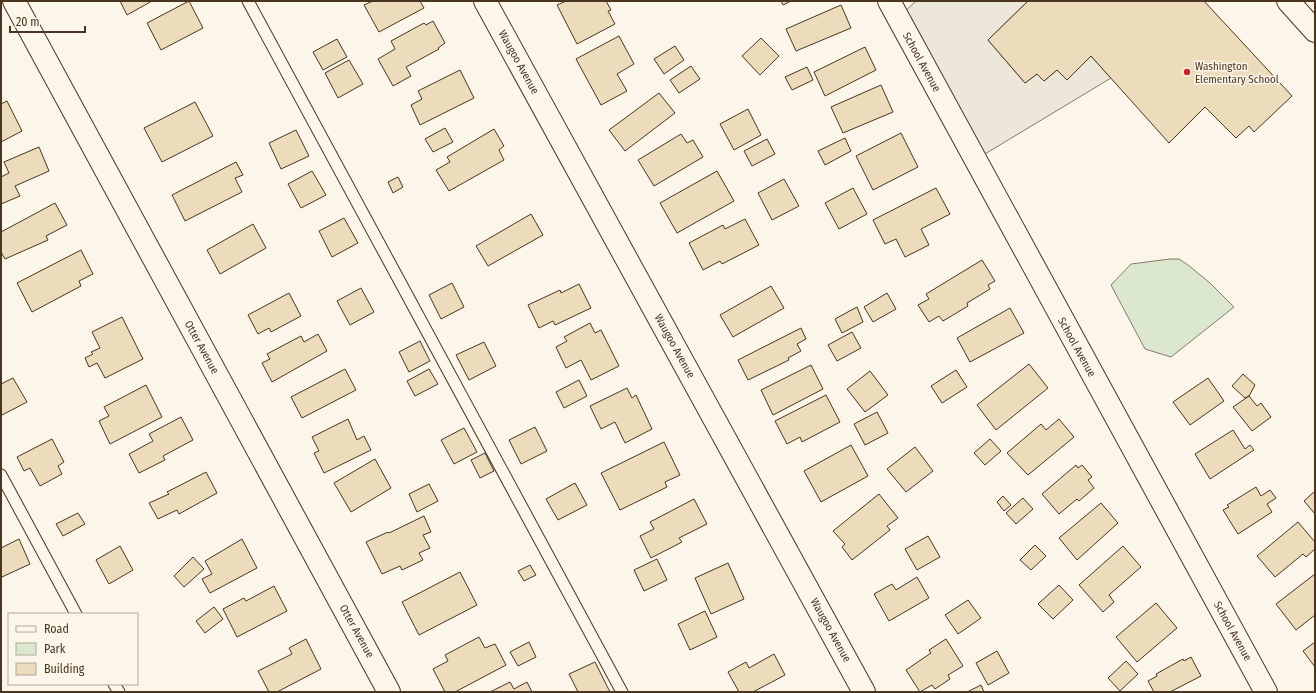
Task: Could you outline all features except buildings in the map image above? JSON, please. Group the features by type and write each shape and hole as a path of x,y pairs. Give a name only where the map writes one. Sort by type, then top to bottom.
{"street":[{"name":"Waugoo Avenue","path":"485,1 864,692"},
{"name":"School Avenue","path":"889,1 1266,692"},
{"path":"1288,1 1315,31"},
{"name":"Otter Avenue","path":"18,2 390,692"}],"lane":[{"path":"248,1 622,692"},
{"path":"1,475 75,613"}],"green space":[{"path":"1179,259 1188,265 1210,283 1234,307 1171,357 1145,349 1111,285 1131,264"}],"shaded area":[{"path":"916,1 1028,1 988,40 1025,83 1037,74 1044,81 1057,70 1067,80 1091,56 1111,78 975,160 898,18"}],"place":[{"name":"Washington Elementary School","path":"1187,72"}]}
